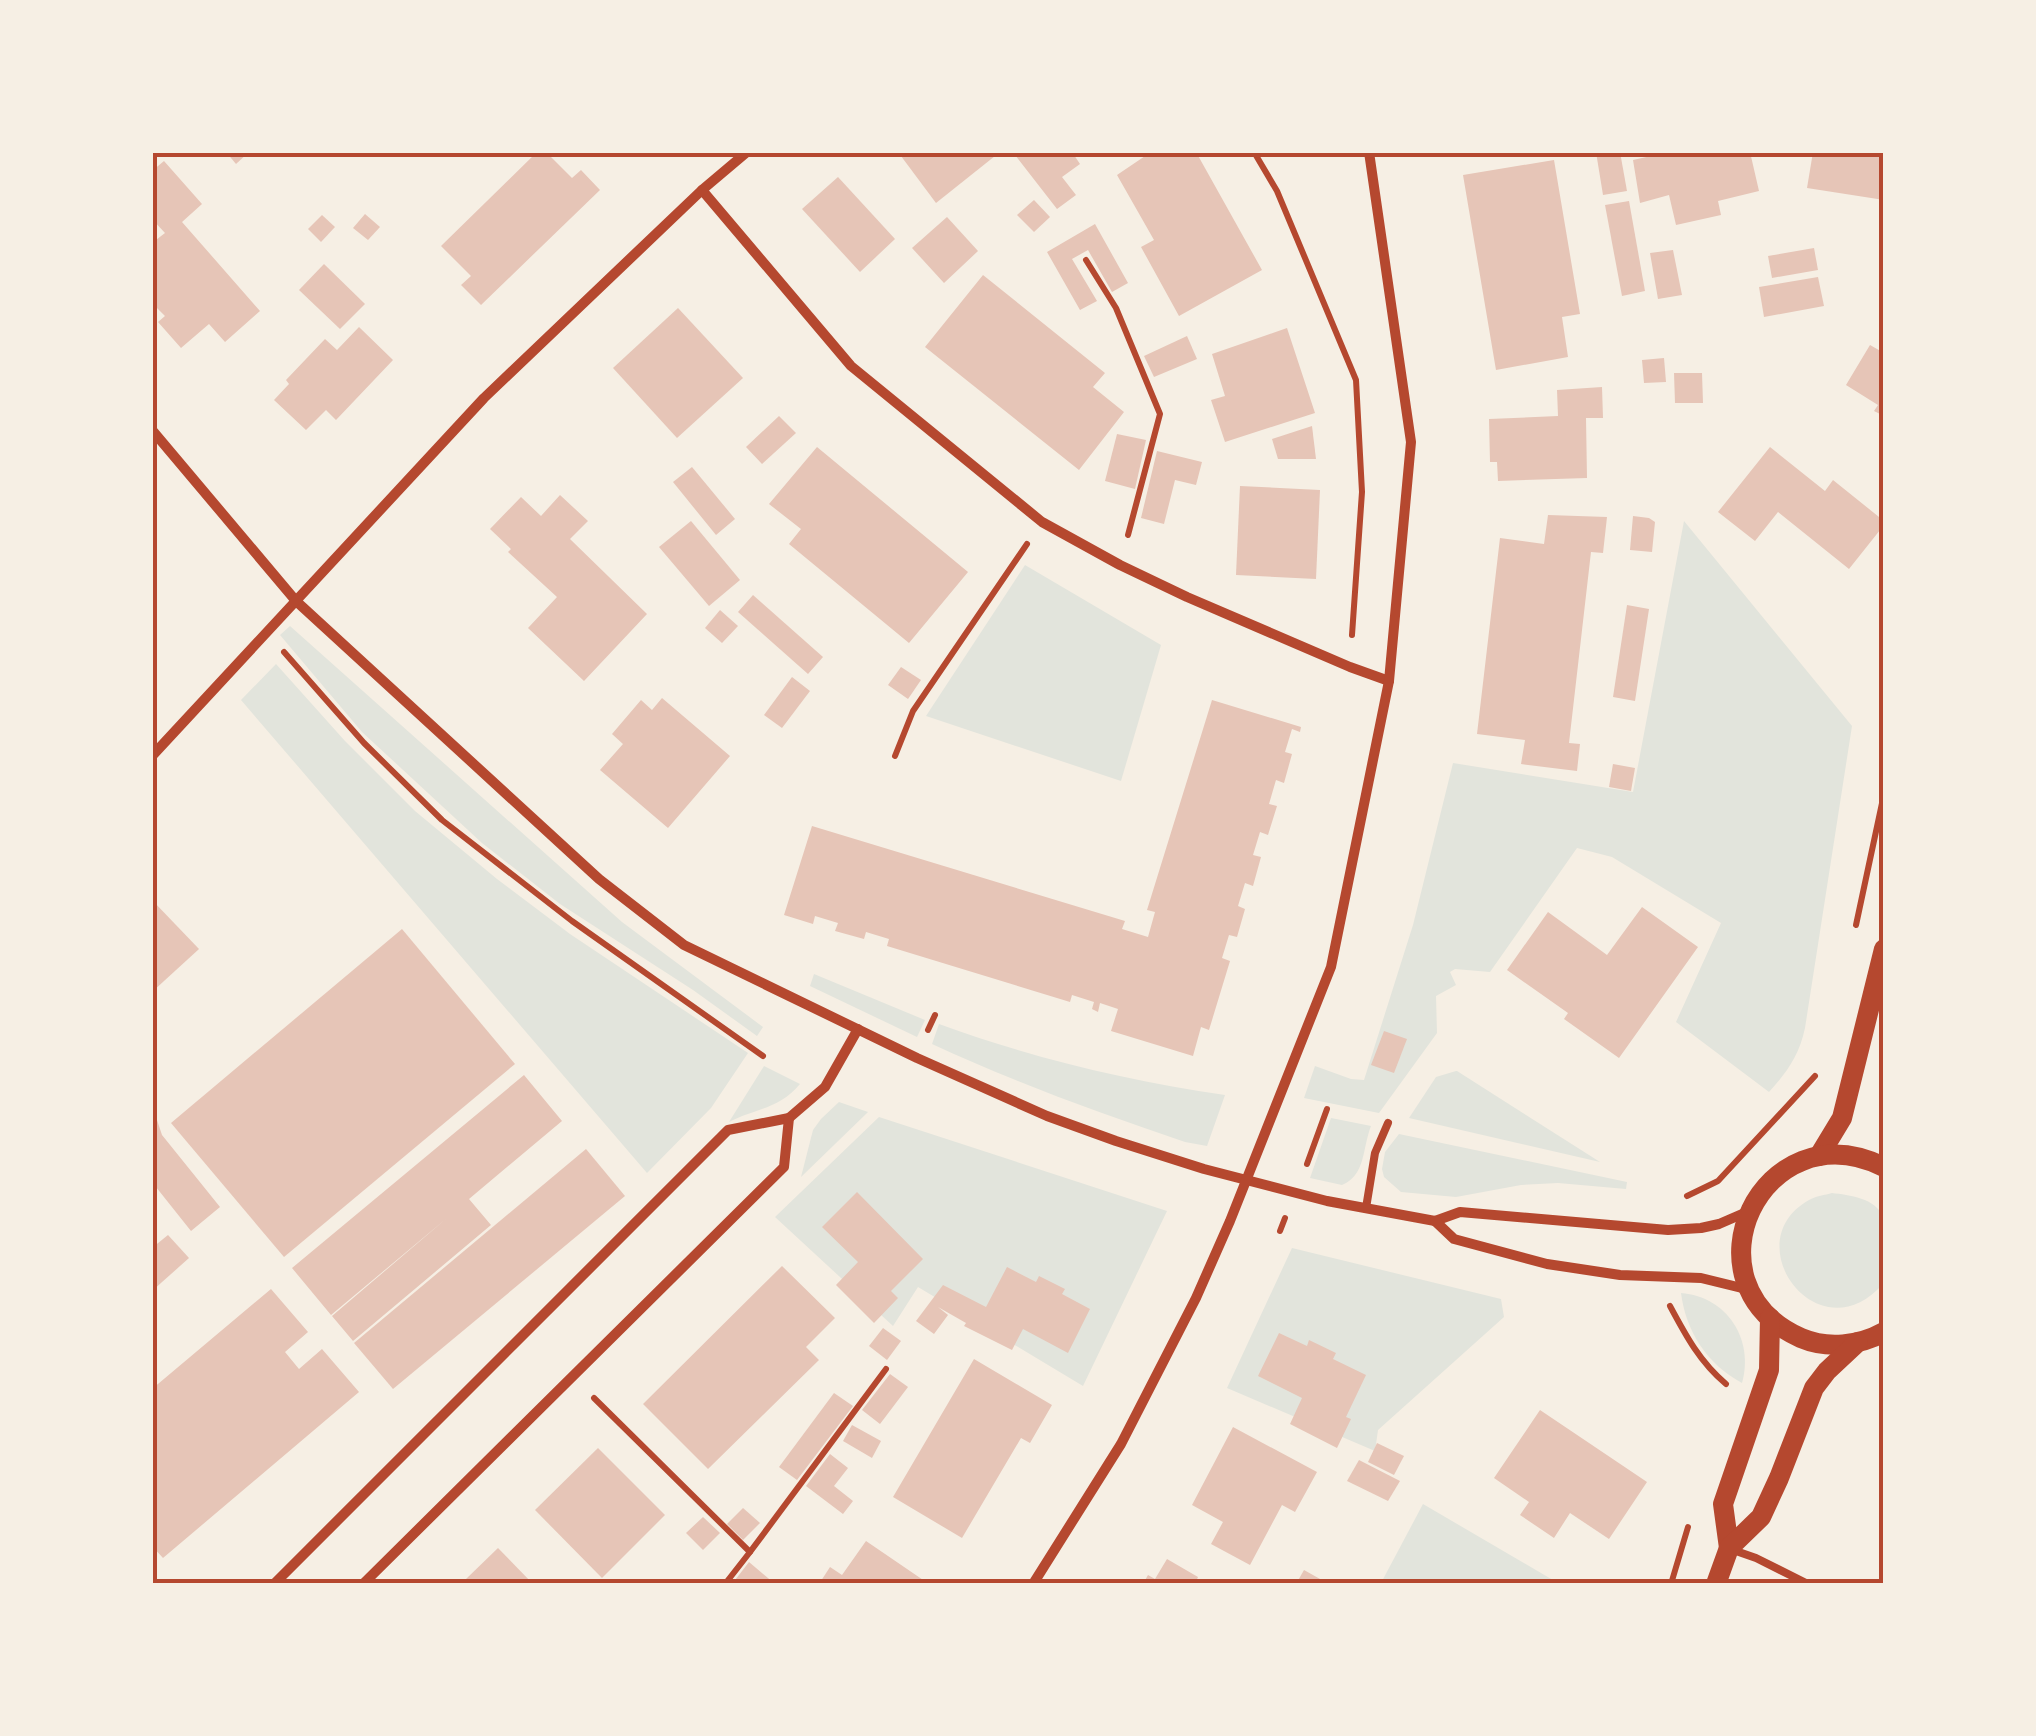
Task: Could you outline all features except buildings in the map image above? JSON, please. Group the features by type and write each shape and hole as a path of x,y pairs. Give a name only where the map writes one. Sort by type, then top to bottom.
{"main road":[{"path":"1819,1156 1842,1118 1884,949"},
{"path":"1884,1167 1860,1158 1833,1155 1785,1169 1759,1194 1745,1224 1741,1250 1751,1290 1770,1318 1796,1335 1826,1344 1858,1342 1884,1332"},
{"path":"1729,1548 1723,1504 1768,1370 1770,1318"},
{"path":"1716,1584 1729,1548 1761,1516 1814,1388 1827,1370 1858,1342"}],"street":[{"path":"152,756 484,398 747,152"},
{"path":"1034,1584 1121,1444 1196,1298 1331,967 1388,681 1411,442 1369,152"},
{"path":"702,190 850,366 1042,522 1187,596 1388,681"},
{"path":"152,430 296,601 600,879 684,945 917,1058 1048,1116 1116,1141 1295,1194 1434,1221 1460,1212 1668,1230 1720,1224 1750,1211"},
{"path":"274,1584 728,1130 790,1118 824,1087 858,1029"},
{"path":"364,1584 784,1167 790,1118"},
{"path":"1434,1221 1454,1240 1548,1264 1620,1275 1701,1278 1751,1290"}],"lane":[{"path":"1366,1208 1374,1153 1388,1123"},
{"path":"1729,1548 1808,1584"}],"path":[{"path":"1254,152 1277,191 1356,380 1362,492 1350,667"},
{"path":"1086,260 1116,308 1160,414 1120,565"},
{"path":"895,756 913,711 1042,522"},
{"path":"267,634 364,743 442,820 572,921 763,1056"},
{"path":"1856,928 1871,838 1883,795"},
{"path":"1303,1173 1328,1109"},
{"path":"725,1584 886,1369"},
{"path":"572,1376 750,1552"}],"shaded area":[{"path":"1684,521 1852,726 1805,1028 1787,1070 1769,1092 1676,1022 1721,923 1612,857 1577,848 1490,972 1450,972 1456,985 1436,996 1437,1033 1379,1113 1304,1098 1315,1066 1364,1080 1413,925 1453,763 1633,792"},
{"path":"1025,565 1161,645 1121,781 926,716"},
{"path":"290,626 622,922 763,1027 757,1036 560,904 482,843 362,732 280,635"},
{"path":"276,664 415,811 497,879 570,934 748,1053 711,1108 647,1173 241,700"},
{"path":"814,974 925,1020 917,1037 810,986"},
{"path":"939,1024 1080,1067 1225,1095 1207,1146 1185,1142 1057,1096 932,1044"},
{"path":"764,1066 800,1084 776,1103 729,1122"},
{"path":"1456,1071 1600,1162 1409,1118 1436,1077"},
{"path":"839,1102 868,1112 801,1177 813,1130"},
{"path":"879,1117 1167,1211 1083,1386 918,1287 893,1326 775,1217"},
{"path":"1331,1118 1371,1126 1359,1168 1342,1185 1310,1178"},
{"path":"1399,1134 1627,1182 1626,1189 1558,1183 1521,1185 1456,1197 1401,1192 1384,1177 1382,1169 1385,1152"},
{"path":"1832,1193 1874,1206 1883,1217 1885,1239 1883,1284 1858,1303 1833,1308 1811,1301 1794,1285 1782,1264 1780,1241 1788,1219 1809,1200"},
{"path":"1292,1248 1501,1299 1504,1317 1378,1430 1375,1451 1227,1388"},
{"path":"1681,1293 1712,1303 1734,1323 1744,1351 1742,1383 1718,1366 1700,1345 1688,1321"},
{"path":"1423,1504 1558,1583 1381,1583"}]}
